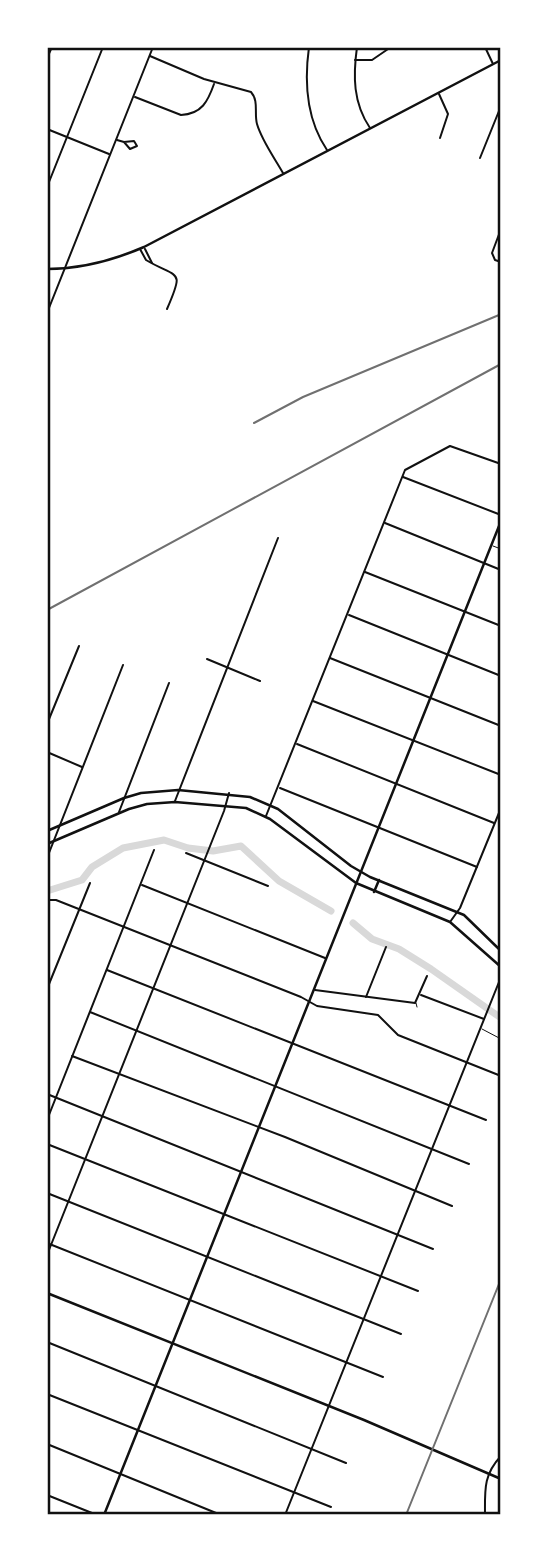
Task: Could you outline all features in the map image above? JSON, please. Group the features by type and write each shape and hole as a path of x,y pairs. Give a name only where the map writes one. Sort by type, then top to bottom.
{"main road":[{"path":"47,269 65,269 97,263 142,248 501,60"},
{"path":"104,1515 376,828 501,521"},
{"path":"47,831 124,797 141,793 178,790 250,797 271,805 360,871 458,911 501,951"},
{"path":"47,844 118,813 147,804 175,802 246,808 266,816 356,883 450,922 501,967"},
{"path":"338,871 346,862"},
{"path":"374,892 379,880"},
{"path":"47,1293 501,1479"}],"street":[{"path":"47,58 52,47"},
{"path":"47,187 103,47"},
{"path":"47,313 153,47"},
{"path":"308,47 308,101 315,128 328,151"},
{"path":"357,47 356,96 370,129"},
{"path":"355,60 372,60 391,47"},
{"path":"485,47 494,64"},
{"path":"150,56 214,83 254,94 258,127 284,174"},
{"path":"134,97 178,114 188,115 205,105 214,83"},
{"path":"438,93 448,114 440,138"},
{"path":"480,158 501,106"},
{"path":"47,129 110,154"},
{"path":"116,139 124,142"},
{"path":"501,229 492,251 495,260 501,262"},
{"path":"142,248 152,264 172,272 177,281 177,289 167,309"},
{"path":"266,816 405,470 451,446 501,464"},
{"path":"402,477 501,515"},
{"path":"384,523 501,570"},
{"path":"175,802 278,538"},
{"path":"365,572 501,626"},
{"path":"348,614 501,676"},
{"path":"47,724 79,646"},
{"path":"330,658 501,726"},
{"path":"207,659 260,681"},
{"path":"47,858 123,664"},
{"path":"118,813 169,683"},
{"path":"313,701 501,775"},
{"path":"296,744 494,823"},
{"path":"47,752 83,767"},
{"path":"278,787 477,867"},
{"path":"47,1255 211,845 229,793"},
{"path":"450,922 458,911 501,808"},
{"path":"47,1120 154,850"},
{"path":"186,853 268,886"},
{"path":"47,989 90,883"},
{"path":"141,884 326,958"},
{"path":"47,900 56,900 171,945 317,1006 378,1014 398,1035 501,1076"},
{"path":"496,946 501,942"},
{"path":"366,997 386,947"},
{"path":"107,970 486,1120"},
{"path":"313,990 417,1005 427,976"},
{"path":"285,1515 501,977"},
{"path":"420,995 484,1020"},
{"path":"90,1012 469,1164"},
{"path":"72,1056 258,1129 285,1137 452,1206"},
{"path":"47,1094 433,1248"},
{"path":"47,1144 418,1291"},
{"path":"48,1194 401,1334"},
{"path":"47,1243 383,1377"},
{"path":"47,1342 346,1463"},
{"path":"47,1394 331,1507"},
{"path":"47,1444 221,1515"},
{"path":"485,1515 484,1488 489,1474 501,1456"},
{"path":"47,1495 97,1515"}],"lane":[{"path":"491,545 501,549"},
{"path":"480,1028 501,1039"}],"waterway":[{"path":"47,891 82,880 92,867 123,848 164,840 188,848 213,851 241,846 279,881 331,911"},
{"path":"353,923 372,939 399,949 431,969 501,1018"}],"railway":[{"path":"254,423 303,397 499,315"},
{"path":"47,610 501,364"},
{"path":"406,1515 501,1279"}]}
